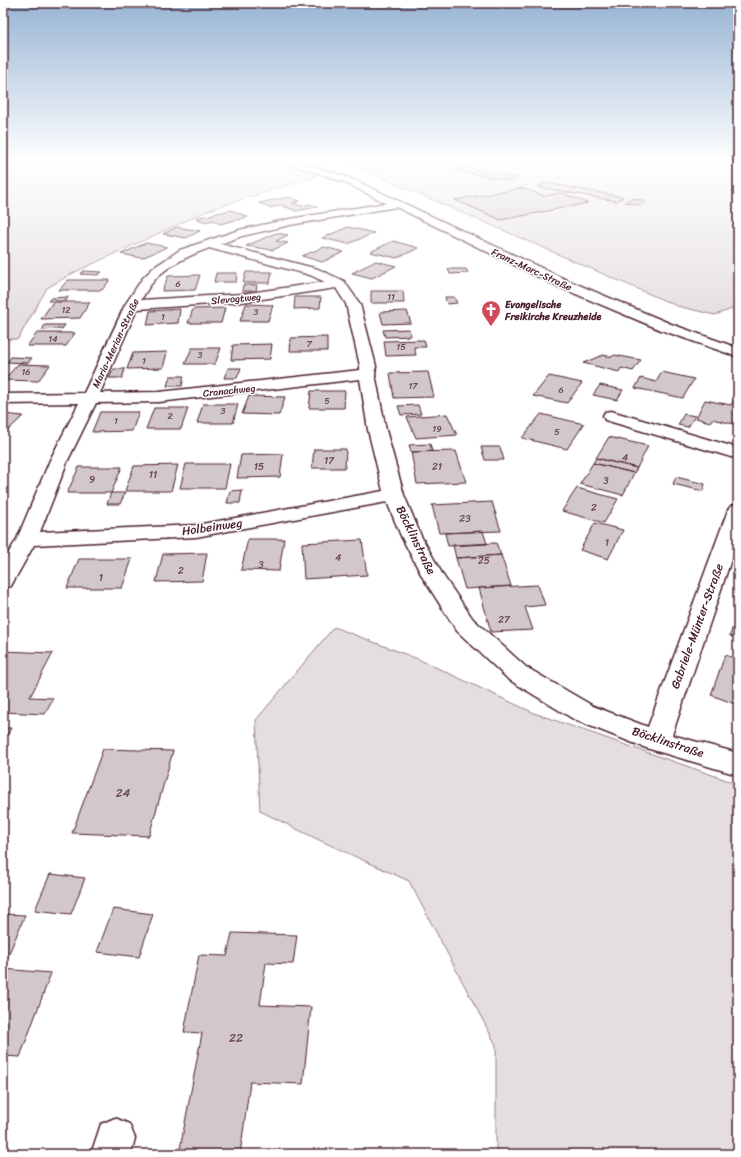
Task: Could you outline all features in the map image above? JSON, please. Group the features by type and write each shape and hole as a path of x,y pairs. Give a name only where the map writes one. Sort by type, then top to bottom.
{"street":[{"name":"Maria-Merian-Straße","path":"3,581 27,539 60,460 132,305 148,279 157,271 184,253 239,232 337,214"},
{"name":"Franz-Marc-Straße","path":"417,214 562,283 666,327 738,353"},
{"name":"Böcklinstraße","path":"207,244 314,272 339,284 353,304 368,366 367,374 377,430 394,495 411,536 434,578 465,626 517,673 584,713 656,741 738,764"},
{"name":"Slevogtweg","path":"132,305 242,298 339,284"},
{"name":"Cranachweg","path":"3,399 159,397 367,374"},
{"path":"611,416 738,454"},
{"name":"Holbeinweg","path":"27,539 196,531 394,495"},
{"name":"Gabriele-Münter-Straße","path":"656,741 738,510"}],"shaded area":[{"path":"3,214 200,214 73,273 47,288 18,339 3,339"},
{"path":"465,214 738,214 738,307 715,315 677,306"},
{"path":"334,627 418,659 534,713 738,784 738,1154 496,1154 496,1045 409,881 260,811 256,720"}],"building":[{"path":"214,214 241,214 248,217 220,224 213,220 205,222 196,218"},
{"path":"487,214 532,214 501,220"},
{"path":"177,227 200,231 186,238 163,234"},
{"path":"348,227 374,233 348,244 322,238"},
{"path":"276,233 288,235 276,241 288,243 273,250 246,246"},
{"path":"393,241 419,248 397,258 370,252"},
{"path":"146,243 167,247 142,258 121,254"},
{"path":"324,247 344,252 322,262 302,256"},
{"path":"376,261 396,266 372,278 352,273"},
{"path":"448,269 466,269 468,273 450,274"},
{"path":"84,271 102,272 98,275 80,274"},
{"path":"246,272 272,272 270,283 243,283"},
{"path":"216,273 237,273 236,282 214,282"},
{"path":"200,275 195,290 162,291 168,276"},
{"path":"68,280 110,280 102,290 59,290"},
{"path":"243,285 257,285 256,291 242,291"},
{"path":"371,291 403,291 404,303 371,303"},
{"path":"68,297 66,301 48,301 51,298"},
{"path":"295,297 321,297 320,308 294,309"},
{"path":"445,297 454,297 457,303 447,304"},
{"path":"53,302 90,302 80,318 41,319"},
{"path":"246,304 273,305 268,321 240,321"},
{"path":"225,308 221,323 188,323 193,309"},
{"path":"180,309 178,323 147,325 150,311"},
{"path":"407,311 411,323 383,324 380,312"},
{"path":"45,325 65,325 62,329 42,330"},
{"path":"409,329 411,336 385,337 383,330"},
{"path":"37,333 75,333 66,346 27,346"},
{"path":"327,337 327,351 290,351 291,338"},
{"path":"424,340 426,347 414,347 416,355 386,356 384,341"},
{"path":"272,344 270,359 231,360 233,345"},
{"path":"192,348 221,348 215,364 185,364"},
{"path":"167,352 163,368 127,369 133,353"},
{"path":"603,355 612,357 614,355 641,360 633,371 621,368 619,372 583,363"},
{"path":"11,357 32,358 28,363 7,362"},
{"path":"18,364 50,365 38,381 4,380"},
{"path":"228,368 241,368 237,378 224,378"},
{"path":"114,369 125,369 122,378 109,378"},
{"path":"428,372 434,397 394,398 390,373"},
{"path":"662,372 694,379 683,398 635,388 641,378 656,382"},
{"path":"170,376 184,376 182,386 167,386"},
{"path":"549,376 582,383 567,403 533,396"},
{"path":"600,385 623,390 617,400 593,395"},
{"path":"311,391 345,391 344,408 309,408"},
{"path":"249,396 285,397 279,415 242,414"},
{"path":"735,397 738,398 738,425 712,419 710,422 696,418 705,400 731,405"},
{"path":"203,404 238,404 233,423 197,423"},
{"path":"418,405 421,414 401,415 398,406"},
{"path":"154,408 188,408 181,429 146,429"},
{"path":"100,412 139,412 132,431 92,432"},
{"path":"3,414 23,416 3,435"},
{"path":"447,414 457,435 416,438 407,417"},
{"path":"541,414 584,424 567,449 522,438"},
{"path":"684,414 695,416 688,427 678,425"},
{"path":"609,437 648,446 637,468 596,458"},
{"path":"430,444 432,451 411,452 409,445"},
{"path":"481,447 500,447 504,460 485,460"},
{"path":"314,449 346,449 345,468 312,468"},
{"path":"456,451 466,482 417,484 411,452"},
{"path":"283,454 280,477 237,478 241,455"},
{"path":"596,458 637,468 634,473 593,463"},
{"path":"593,463 634,473 623,495 580,484"},
{"path":"186,464 230,464 225,488 180,488"},
{"path":"178,465 171,491 125,491 134,466"},
{"path":"79,467 122,467 111,493 67,493"},
{"path":"676,477 705,484 703,491 673,484"},
{"path":"577,488 618,499 604,523 562,511"},
{"path":"242,490 240,503 227,503 230,491"},
{"path":"111,493 125,493 120,504 107,504"},
{"path":"492,502 501,531 439,533 432,505"},
{"path":"595,523 623,530 608,559 580,550"},
{"path":"483,531 487,544 448,546 445,533"},
{"path":"248,539 284,539 279,571 241,570"},
{"path":"362,540 367,575 304,579 302,543"},
{"path":"496,543 501,555 456,558 453,545"},
{"path":"207,553 202,581 156,582 163,554"},
{"path":"501,555 511,586 465,589 456,558"},
{"path":"79,559 132,559 122,588 67,588"},
{"path":"538,585 545,605 525,607 533,630 491,632 479,588"},
{"path":"738,608 738,639 730,636"},
{"path":"3,651 53,653 30,697 53,698 45,714 3,712"},
{"path":"725,655 738,659 738,705 711,695"},
{"path":"3,728 11,728 3,744"},
{"path":"103,749 173,751 149,836 72,833"},
{"path":"50,874 85,878 71,914 35,910"},
{"path":"113,909 153,914 139,957 97,952"},
{"path":"3,914 25,915 3,968"},
{"path":"232,933 297,935 293,964 266,963 260,1005 311,1007 303,1084 250,1082 240,1154 179,1154 202,1033 184,1032 199,955 227,956"},
{"path":"3,969 51,973 20,1057 3,1056"}],"place":[{"name":"Evangelische Freikirche Kreuzheide","path":"491,327"}]}
